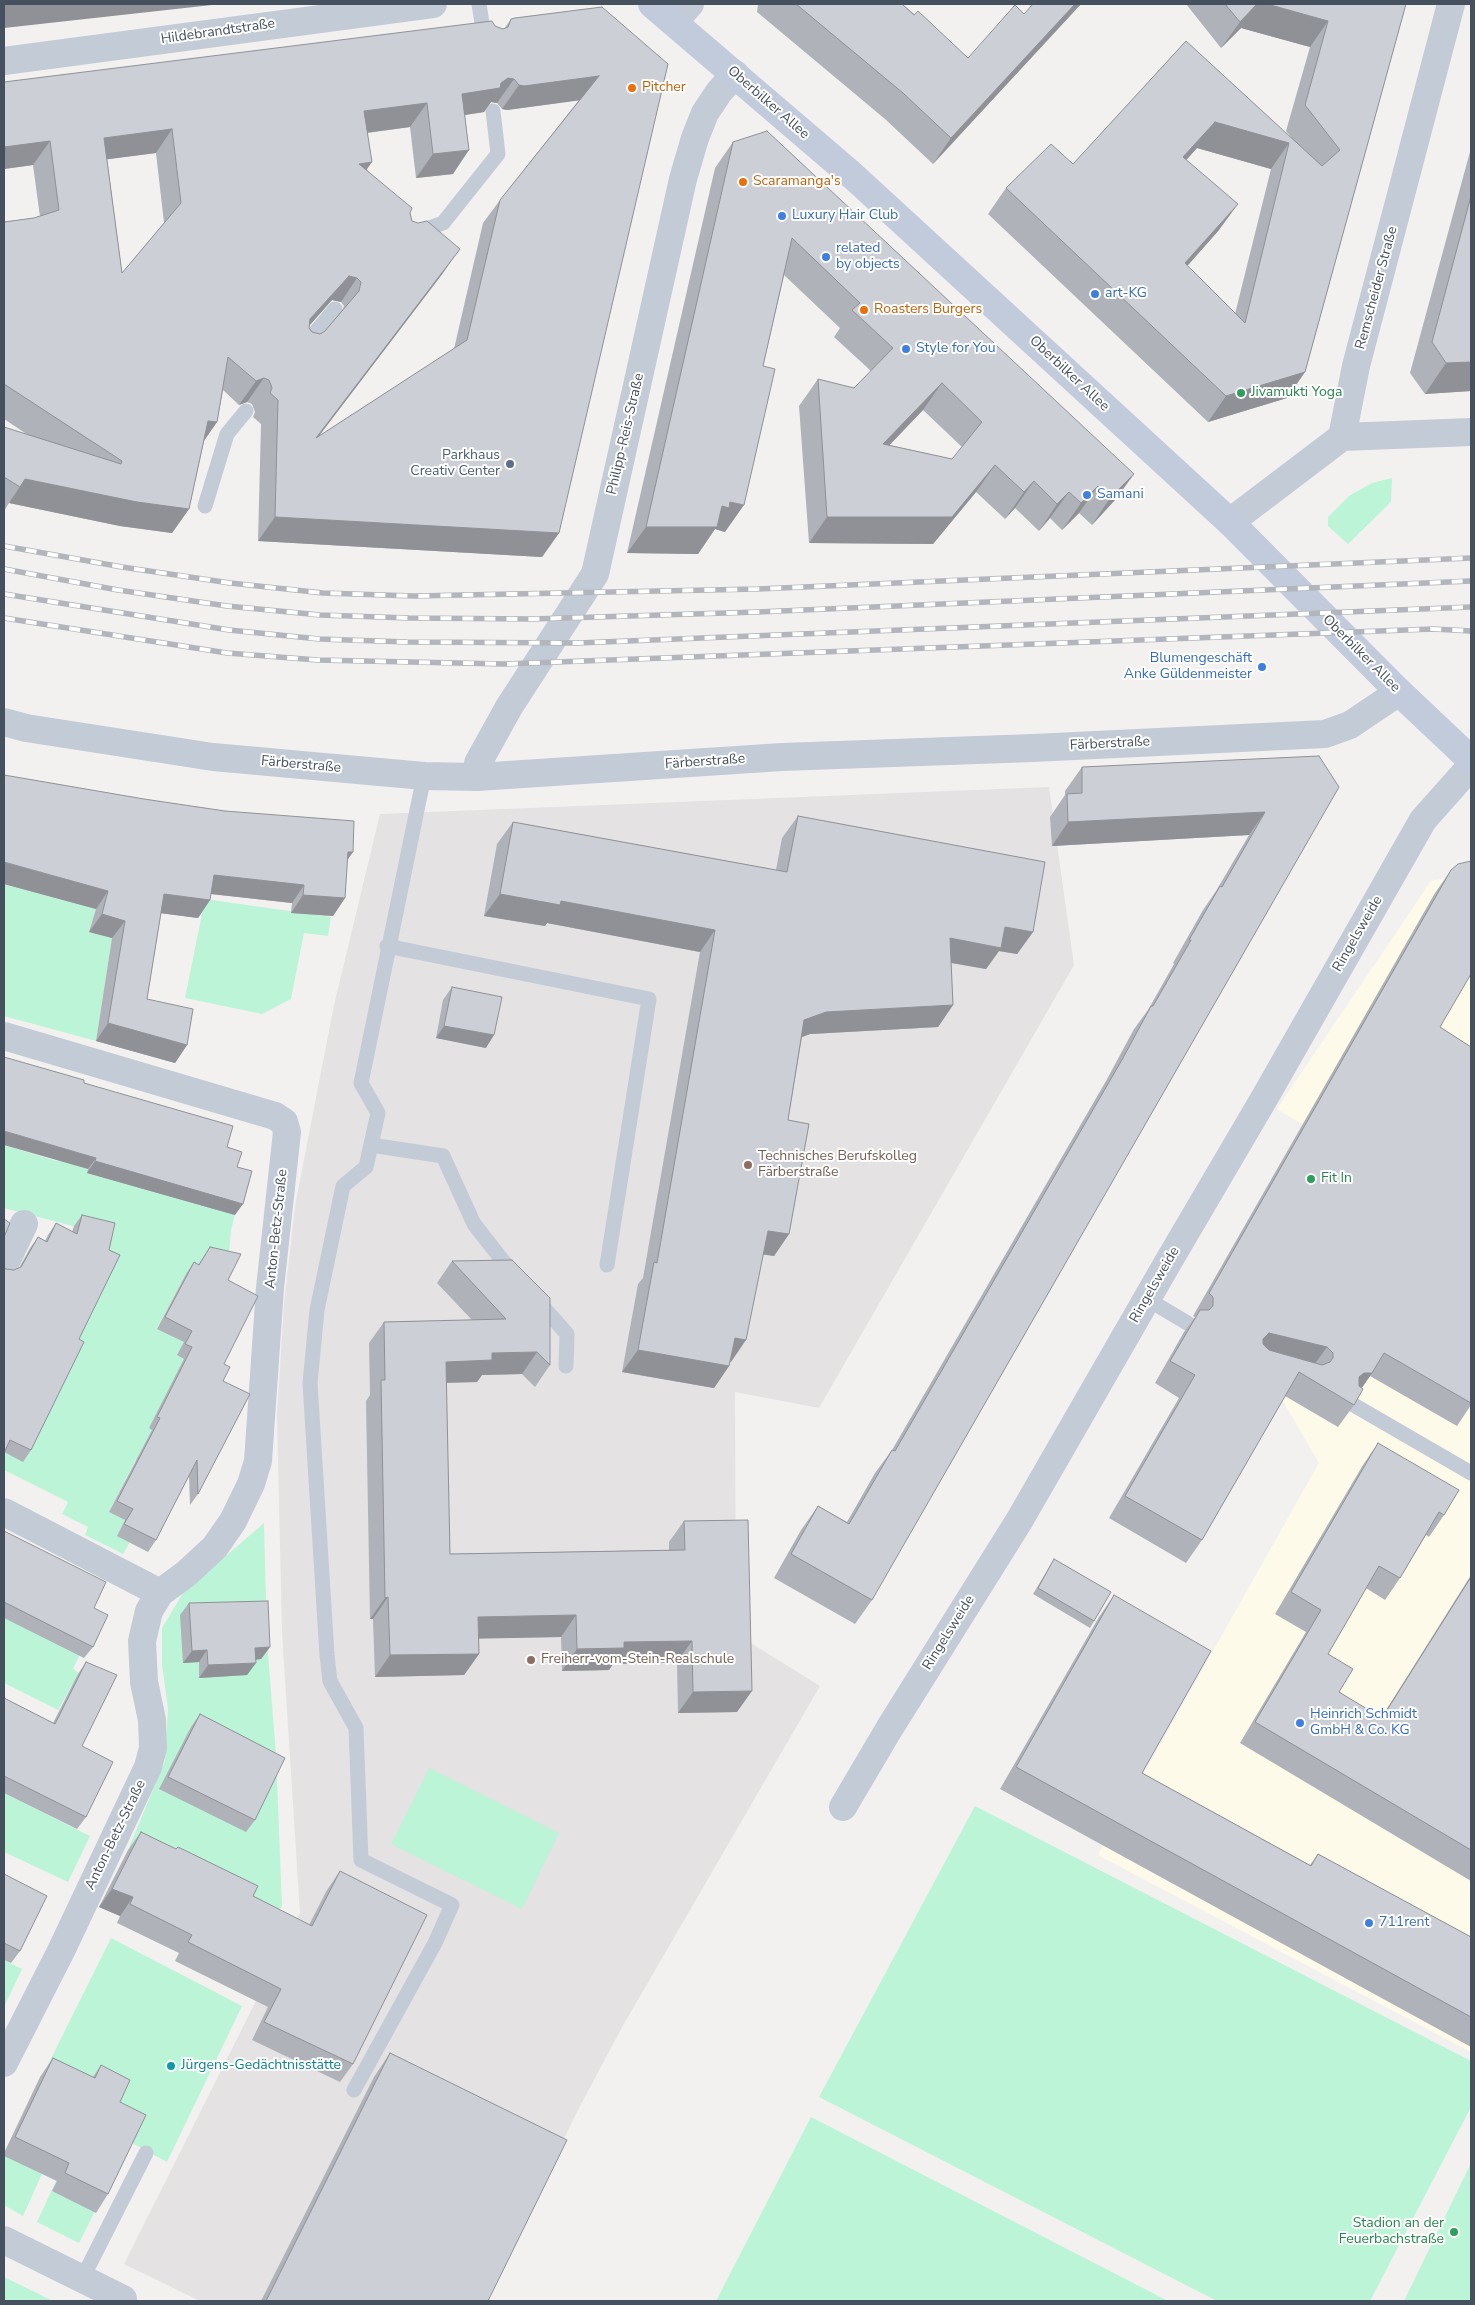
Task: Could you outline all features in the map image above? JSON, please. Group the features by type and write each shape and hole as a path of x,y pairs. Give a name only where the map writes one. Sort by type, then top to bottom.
{"main road":[{"name":"Oberbilker Allee","path":"652,4 682,13 735,74 853,176 1230,522 1399,692 1471,760"}],"street":[{"name":"Hildebrandtstraße","path":"4,61 433,4"},
{"name":"Remscheider Straße","path":"1342,436 1356,366 1451,4"},
{"name":"Philipp-Reis-Straße","path":"477,777 478,763 509,707 595,574 683,179 695,138 705,113 719,92 735,74"},
{"path":"1230,522 1342,436 1471,432"},
{"name":"Färberstraße","path":"4,722 26,728 212,757 424,776 477,777 782,757 1033,748 1325,734 1350,725 1399,692"},
{"name":"Ringelsweide","path":"844,1807 894,1720 1019,1522 1423,820 1471,766"},
{"name":"Anton-Betz-Straße","path":"4,1036 275,1116 284,1122 288,1132 270,1288 258,1461 251,1484 233,1521 215,1547 187,1573 160,1593 149,1611 142,1641 144,1682 152,1720 153,1738 153,1748 148,1767 61,1951 4,2064"},
{"path":"4,1266 24,1224"},
{"path":"4,1512 160,1593"},
{"path":"4,2240 123,2299"}],"lane":[{"path":"478,4 485,44"},
{"path":"402,238 443,223 498,154 493,111"},
{"path":"300,349 335,309"},
{"path":"204,506 227,434 246,410"},
{"path":"354,2090 435,1943 452,1905 361,1860 356,1728 330,1681 327,1655 310,1383 317,1310 343,1186 366,1167 378,1113 361,1082 387,946 424,776"},
{"path":"387,946 649,999 607,1265"},
{"path":"371,1145 442,1156 474,1224 519,1282 567,1334 566,1366"},
{"path":"1147,1299 1188,1324"},
{"path":"1352,1404 1471,1474"},
{"path":"82,2279 146,2153"}],"shaded area":[{"name":"Freiherr-vom-Stein-Realschule","path":"1049,787 1074,965 819,1408 735,1392 736,1634 820,1686 621,2029 577,2112 485,2301 200,2301 124,2264 300,1913 282,1633 277,1414 284,1304 295,1206 334,1005 380,814"},
{"path":"1467,874 1471,877 1471,2052 1098,1855 1319,1463 1281,1398 1402,1184 1277,1109 1431,881"}],"green space":[{"path":"1392,478 1391,502 1348,544 1328,526 1328,517 1349,496 1372,483"},
{"path":"4,884 96,909 89,932 112,938 96,1041 4,1016"},
{"path":"205,899 331,917 328,936 304,933 291,999 262,1014 185,998"},
{"path":"4,1145 56,1161 93,1152 87,1173 235,1214 231,1230 227,1278 191,1277 186,1274 157,1328 184,1342 178,1355 192,1363 149,1428 174,1441 159,1470 136,1459 109,1512 125,1520 130,1542 123,1554 85,1535 88,1527 62,1514 68,1502 4,1470 4,1452 23,1461 55,1343 99,1260 107,1235 4,1208"},
{"path":"264,1523 267,1640 276,1755 282,1906 268,1929 128,1850 165,1761 168,1708 162,1664 162,1628 183,1593"},
{"path":"4,1618 80,1654 73,1669 79,1673 58,1710 4,1683"},
{"path":"429,1768 559,1833 522,1909 391,1844"},
{"path":"4,1793 90,1836 68,1882 4,1852"},
{"path":"975,1806 1471,2061 1471,2107 1370,2301 1217,2301 819,2097"},
{"path":"111,1938 242,2006 167,2162 130,2142 79,2243 37,2222 56,2181 42,2174 23,2216 4,2205 4,2153"},
{"path":"4,1960 22,1969 4,2007"},
{"path":"811,2117 1168,2301 716,2301"},
{"name":"Stadion an der Feuerbachstraße","path":"1471,2163 1471,2301 1404,2301"},
{"path":"4,2277 53,2301 4,2301"}],"building":[{"path":"796,4 902,4 914,15 918,11 968,58 1015,5 1024,14 1033,4 1075,4 951,138 903,93"},
{"path":"1225,4 1257,4 1240,22"},
{"path":"1267,4 1406,4 1305,372 1226,396 1006,188 1051,144 1073,164 1186,41 1322,166 1340,150 1305,105 1328,21","holes":["1215,122 1289,143 1245,323 1185,263 1238,204 1183,157"]},
{"path":"602,7 668,64 559,533 275,517 278,400 270,393 272,388 269,380 264,378 256,381 228,357 217,422 208,421 189,509 137,502 25,479 20,487 4,477 4,427 121,464 122,461 4,384 4,222 34,218 59,210 50,141 4,147 4,82 492,21 495,26 503,29 508,27 511,19","holes":["599,76 500,200 467,340 316,438 460,249 427,221 418,223 412,221 410,213 412,208 359,164 372,162 364,111 427,103 433,154 469,150 462,94 500,88 501,83 508,78 514,79 519,85 524,86","172,129 181,203 122,273 104,138","349,276 357,278 361,282 359,291 325,331 320,334 312,332 309,328 310,319"]},
{"path":"767,131 1134,474 1110,498 1098,486 1081,503 1069,492 1057,504 1034,481 1024,492 995,465 952,517 827,517 818,379 854,388 893,348 852,310 860,303 792,238 763,366 775,369 744,505 730,502 729,508 722,506 717,527 646,527 733,142","holes":["942,383 982,422 952,459 883,444"]},
{"path":"1471,196 1471,362 1446,363 1432,342"},
{"path":"1319,756 1339,787 872,1600 791,1554 818,1506 849,1524 892,1450 895,1451 1123,1058 1151,1006 1153,1006 1191,940 1189,940 1220,886 1222,887 1265,812 1068,822 1067,794 1082,793 1082,767"},
{"path":"4,775 225,811 354,821 353,852 348,852 345,898 303,895 304,885 214,875 210,900 164,894 147,999 193,1009 187,1045 108,1023 125,921 102,914 108,891 4,862"},
{"path":"798,816 1045,862 1033,932 1005,927 1001,948 950,938 953,1005 826,1012 804,1020 788,1120 809,1124 789,1234 768,1231 746,1340 735,1338 729,1366 638,1350 654,1262 657,1263 715,930 561,901 560,905 500,894 513,822 787,872"},
{"path":"1471,861 1471,974 1440,1027 1471,1047 1471,1403 1384,1353 1372,1373 1364,1373 1359,1377 1359,1386 1363,1389 1354,1405 1299,1372 1202,1540 1125,1496 1195,1375 1170,1361 1200,1310 1209,1310 1213,1306 1213,1297 1209,1293 1451,870 1458,864","holes":["1269,1333 1327,1347 1333,1353 1333,1358 1330,1362 1322,1365 1269,1350 1263,1344 1263,1339"]},
{"path":"452,987 502,997 494,1035 444,1026"},
{"path":"4,1057 84,1080 84,1083 233,1126 227,1147 242,1152 237,1167 252,1171 243,1204 95,1161 96,1158 4,1131"},
{"path":"82,1215 115,1223 109,1250 120,1255 79,1339 84,1342 31,1450 10,1440 4,1453 4,1268 14,1270 21,1267 38,1237 47,1242 56,1223 77,1234"},
{"path":"4,1219 10,1223 4,1237"},
{"path":"210,1247 241,1254 228,1280 258,1296 224,1364 230,1367 223,1381 250,1394 198,1494 197,1460 156,1540 124,1524 133,1509 117,1501 160,1418 157,1417 192,1347 185,1344 192,1331 165,1317 194,1262 199,1265"},
{"path":"512,1260 550,1298 550,1365 537,1352 492,1353 492,1360 446,1362 450,1554 685,1550 684,1521 748,1520 752,1691 693,1692 692,1641 624,1642 624,1648 577,1649 576,1615 478,1617 479,1654 390,1655 388,1597 385,1598 381,1380 385,1380 384,1322 506,1319 452,1261"},
{"path":"1378,1443 1459,1490 1444,1515 1439,1512 1400,1578 1379,1566 1328,1654 1353,1669 1339,1692 1382,1718 1471,1577 1471,1850 1255,1722 1321,1610 1291,1592"},
{"path":"4,1531 106,1582 94,1608 108,1615 93,1647 4,1602"},
{"path":"1054,1559 1111,1592 1094,1621 1038,1588"},
{"path":"1114,1595 1211,1651 1142,1773 1311,1866 1318,1854 1471,1937 1471,2017 1016,1767"},
{"path":"268,1601 270,1647 255,1648 256,1663 208,1665 207,1650 192,1651 189,1603"},
{"path":"86,1662 117,1675 82,1746 113,1762 86,1817 4,1776 4,1698 55,1724"},
{"path":"200,1714 285,1758 255,1820 168,1777"},
{"path":"141,1832 176,1849 178,1847 258,1886 253,1896 312,1926 340,1871 427,1915 353,2064 264,2022 281,1989 188,1942 192,1935 130,1904 133,1897 112,1889"},
{"path":"4,1874 47,1896 20,1951 4,1943"},
{"path":"390,2053 567,2140 488,2301 266,2301"},
{"path":"53,2058 95,2078 101,2065 130,2080 120,2102 146,2115 108,2194 65,2173 69,2163 15,2137"}],"railway":[{"path":"4,546 122,567 230,583 323,593 414,596 758,589 1471,558"},
{"path":"4,569 118,590 227,606 320,615 409,618 532,619 758,612 1471,581"},
{"path":"4,594 229,630 319,639 407,642 578,643 1471,607"},
{"path":"4,618 227,653 317,660 504,664 1433,629 1471,631"}],"place":[{"name":"Pitcher","path":"632,88"},
{"name":"Scaramanga's","path":"743,182"},
{"name":"Luxury Hair Club","path":"782,216"},
{"name":"related by objects","path":"826,257"},
{"name":"art-KG","path":"1095,294"},
{"name":"Roasters Burgers","path":"864,310"},
{"name":"Style for You","path":"906,349"},
{"name":"Jivamukti Yoga","path":"1241,393"},
{"name":"Parkhaus Creativ Center","path":"510,464"},
{"name":"Samani","path":"1087,495"},
{"name":"Blumengeschäft Anke Güldenmeister","path":"1262,667"},
{"name":"Technisches Berufskolleg Färberstraße","path":"748,1165"},
{"name":"Fit In","path":"1311,1179"},
{"name":"Freiherr-vom-Stein-Realschule","path":"531,1660"},
{"name":"Heinrich Schmidt GmbH & Co. KG","path":"1300,1723"},
{"name":"711rent","path":"1369,1923"},
{"name":"Jürgens-Gedächtnisstätte","path":"171,2066"},
{"name":"Stadion an der Feuerbachstraße","path":"1454,2232"}]}
